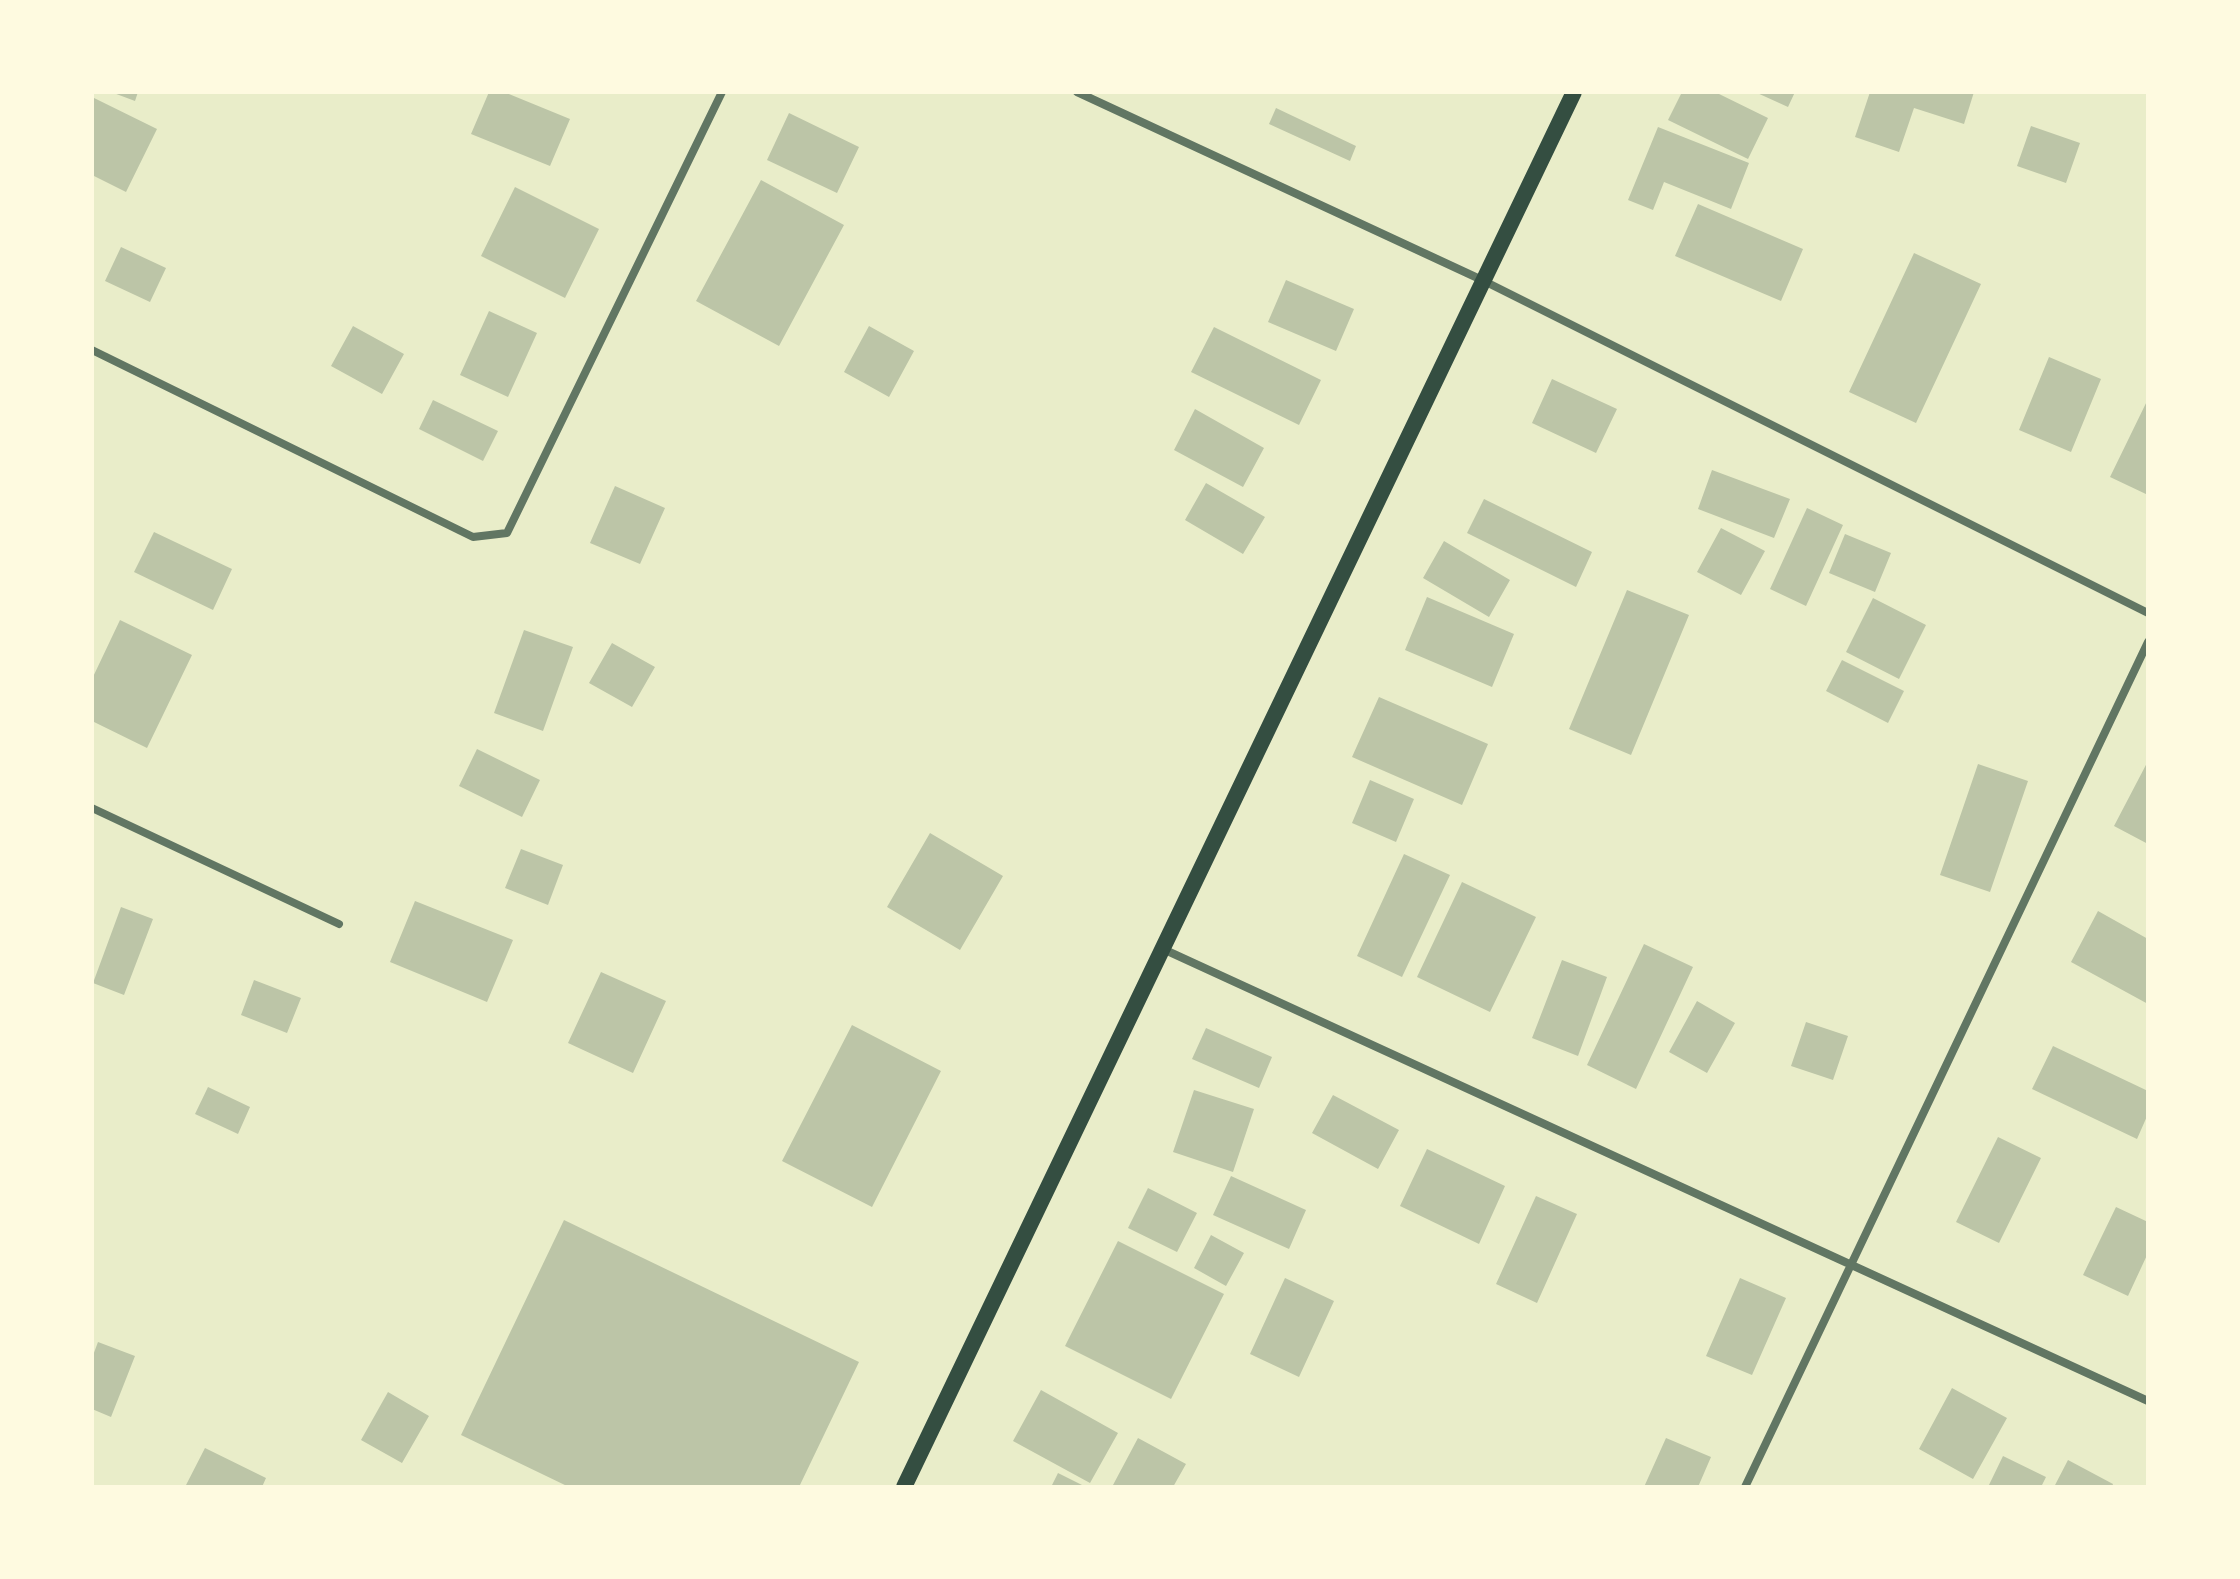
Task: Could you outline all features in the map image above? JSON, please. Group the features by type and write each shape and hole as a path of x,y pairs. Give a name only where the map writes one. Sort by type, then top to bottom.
{"main road":[{"path":"904,1487 1574,92"}],"street":[{"path":"92,350 473,537 507,533 722,92"},
{"path":"1077,92 1482,280 2148,613"},
{"path":"1745,1487 2148,642"},
{"path":"92,808 339,924"},
{"path":"1163,949 1851,1262 2148,1401"}],"building":[{"path":"111,92 138,92 135,101"},
{"path":"489,92 504,92 570,119 550,166 471,134"},
{"path":"1682,92 1715,92 1768,118 1748,159 1668,120"},
{"path":"1755,92 1795,92 1788,107"},
{"path":"1870,92 1974,92 1964,124 1914,108 1899,152 1855,137"},
{"path":"92,97 157,129 126,192 92,175"},
{"path":"1276,108 1356,146 1350,161 1269,124"},
{"path":"789,113 859,147 837,193 767,160"},
{"path":"2031,126 2080,143 2066,183 2017,166"},
{"path":"1658,127 1749,163 1731,209 1664,182 1653,210 1628,200"},
{"path":"761,180 844,225 779,346 696,301"},
{"path":"515,187 599,229 565,298 481,256"},
{"path":"1698,204 1803,249 1781,301 1675,256"},
{"path":"121,247 166,268 150,302 105,281"},
{"path":"1914,253 1981,284 1916,423 1849,392"},
{"path":"1286,280 1354,309 1336,351 1268,322"},
{"path":"489,311 537,333 508,397 460,375"},
{"path":"353,326 404,354 382,394 331,366"},
{"path":"869,326 914,351 889,397 844,372"},
{"path":"1214,327 1321,380 1299,425 1191,372"},
{"path":"2049,357 2101,379 2071,452 2019,430"},
{"path":"1552,379 1617,409 1596,453 1532,423"},
{"path":"2148,399 2148,495 2110,477"},
{"path":"433,400 498,431 483,461 419,429"},
{"path":"1195,409 1264,448 1243,487 1174,450"},
{"path":"1712,470 1790,499 1774,538 1698,509"},
{"path":"1206,483 1265,517 1243,554 1185,520"},
{"path":"615,486 665,508 640,564 590,543"},
{"path":"1484,499 1592,552 1576,587 1467,533"},
{"path":"1807,508 1843,525 1806,606 1770,589"},
{"path":"1721,528 1765,551 1741,595 1697,572"},
{"path":"154,532 232,569 213,610 134,572"},
{"path":"1845,534 1891,553 1875,592 1829,573"},
{"path":"1444,541 1510,580 1489,617 1423,578"},
{"path":"1627,590 1689,615 1631,755 1569,729"},
{"path":"1427,597 1514,634 1492,687 1405,650"},
{"path":"1873,598 1926,625 1899,679 1846,652"},
{"path":"120,620 192,655 147,748 92,721 92,679"},
{"path":"524,630 573,647 543,731 494,713"},
{"path":"612,643 655,667 632,707 589,683"},
{"path":"1842,660 1904,691 1888,723 1826,691"},
{"path":"1379,697 1488,744 1462,805 1352,757"},
{"path":"477,749 540,780 522,817 459,786"},
{"path":"2148,761 2148,844 2114,826"},
{"path":"1978,764 2028,781 1990,892 1940,875"},
{"path":"1370,780 1414,799 1396,842 1352,823"},
{"path":"930,833 1003,876 960,950 887,907"},
{"path":"521,849 563,865 548,905 505,888"},
{"path":"1404,854 1450,875 1402,977 1357,956"},
{"path":"1462,882 1536,917 1490,1012 1417,977"},
{"path":"415,901 513,940 487,1002 390,962"},
{"path":"121,907 153,919 124,995 93,983"},
{"path":"2098,911 2148,939 2148,1004 2071,962"},
{"path":"1644,944 1693,967 1636,1089 1587,1065"},
{"path":"1562,960 1607,977 1578,1056 1532,1038"},
{"path":"601,972 666,1001 633,1073 568,1043"},
{"path":"254,980 301,998 287,1033 241,1015"},
{"path":"1697,1001 1735,1023 1707,1073 1669,1052"},
{"path":"1806,1022 1848,1036 1833,1080 1791,1066"},
{"path":"852,1025 941,1071 872,1207 782,1161"},
{"path":"1206,1028 1272,1057 1259,1088 1192,1059"},
{"path":"2053,1046 2148,1091 2148,1114 2137,1139 2032,1089"},
{"path":"208,1087 250,1107 238,1134 195,1114"},
{"path":"1194,1090 1254,1109 1233,1172 1173,1152"},
{"path":"1333,1095 1399,1130 1378,1169 1312,1133"},
{"path":"1998,1137 2041,1158 1999,1243 1956,1222"},
{"path":"1427,1149 1505,1186 1479,1244 1400,1206"},
{"path":"1231,1176 1306,1210 1289,1249 1213,1215"},
{"path":"1148,1188 1197,1213 1177,1252 1128,1228"},
{"path":"1536,1196 1577,1214 1537,1303 1496,1284"},
{"path":"2116,1207 2148,1222 2148,1253 2128,1296 2083,1275"},
{"path":"564,1220 859,1362 799,1487 569,1487 461,1435"},
{"path":"1211,1235 1244,1253 1226,1286 1194,1268"},
{"path":"1118,1241 1224,1294 1171,1399 1065,1346"},
{"path":"1285,1278 1334,1301 1299,1377 1250,1354"},
{"path":"1740,1278 1786,1298 1752,1375 1706,1356"},
{"path":"98,1342 135,1356 111,1417 92,1409 92,1358"},
{"path":"1952,1388 2007,1418 1973,1479 1919,1449"},
{"path":"1041,1390 1118,1433 1090,1483 1013,1441"},
{"path":"388,1392 429,1416 402,1463 361,1440"},
{"path":"1138,1438 1186,1464 1173,1487 1113,1485"},
{"path":"1666,1438 1711,1457 1698,1487 1644,1487"},
{"path":"205,1448 266,1478 262,1487 185,1487"},
{"path":"2003,1456 2046,1477 2041,1487 1988,1487"},
{"path":"2068,1460 2113,1484 2112,1487 2054,1487"},
{"path":"1058,1473 1086,1487 1051,1487"}]}
